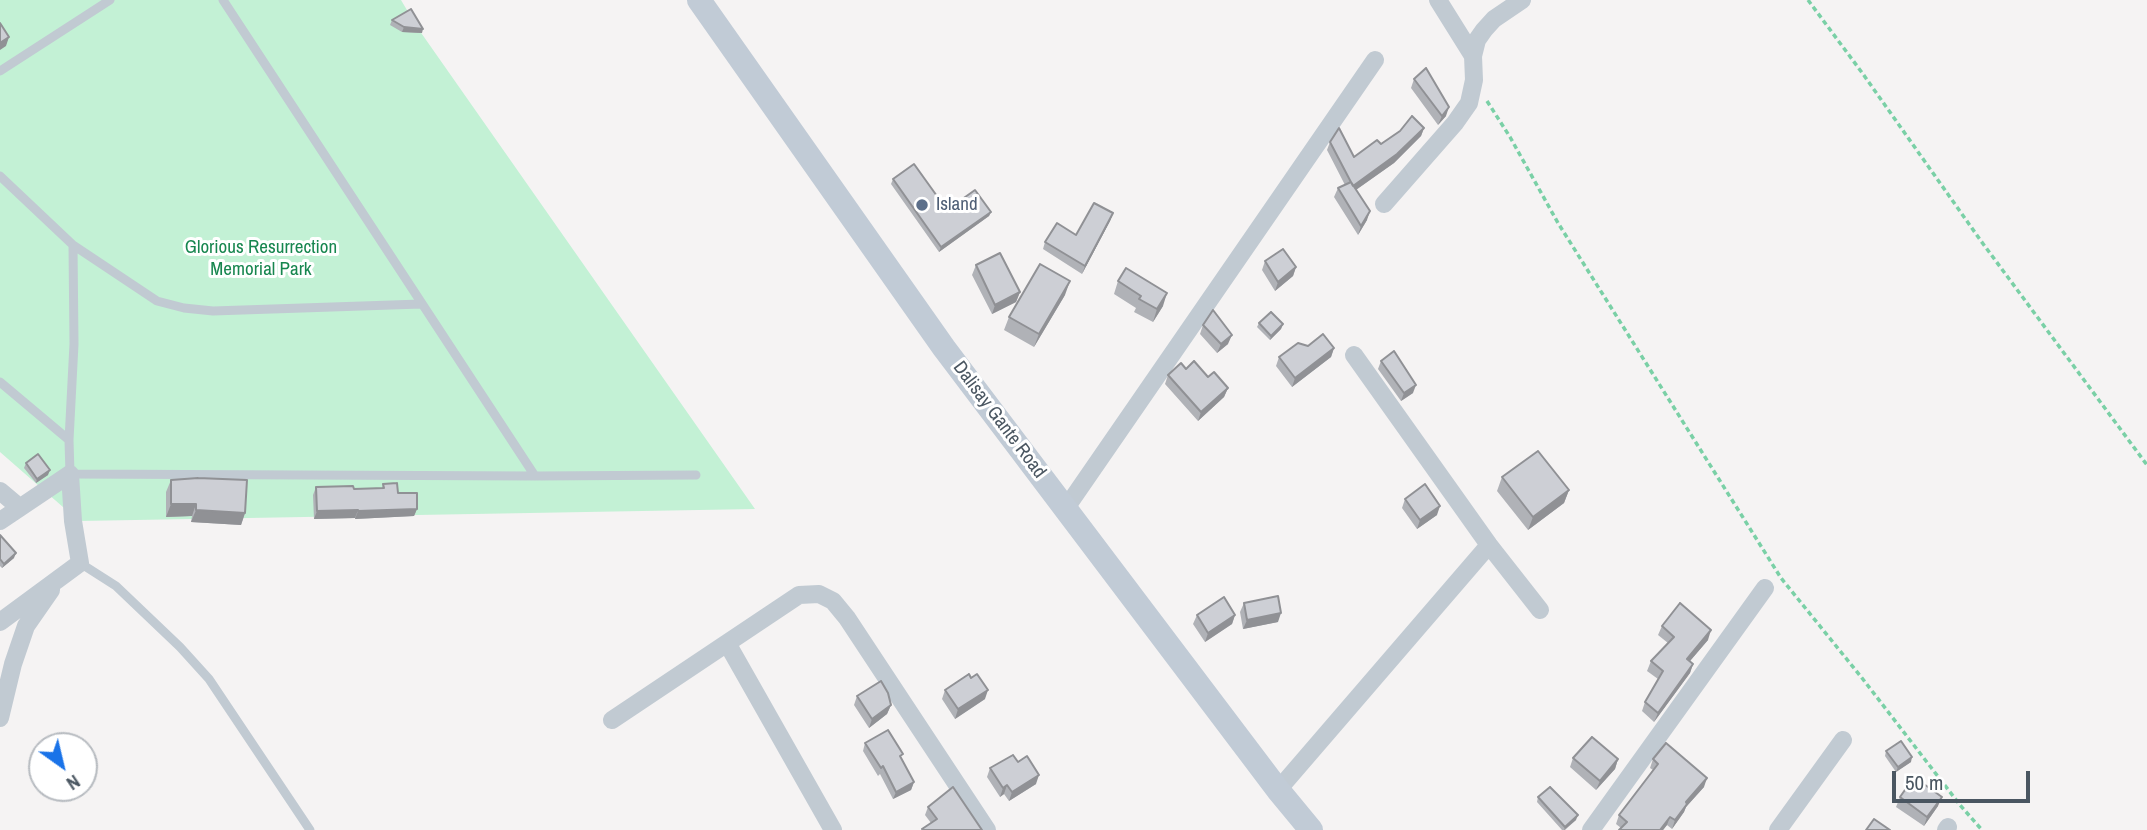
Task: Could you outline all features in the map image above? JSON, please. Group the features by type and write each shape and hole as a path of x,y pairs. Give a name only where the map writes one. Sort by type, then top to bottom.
{"main road":[{"name":"Dalisay Gante Road","path":"699,0 944,348 1311,830"}],"street":[{"path":"1438,0 1473,56"},
{"path":"1384,204 1455,123 1468,103 1474,80 1473,56 1483,30 1522,0"},
{"path":"1066,508 1376,60"},
{"path":"1354,355 1489,545 1540,610"},
{"path":"0,521 70,474"},
{"path":"0,622 80,563 73,521 70,474"},
{"path":"0,491 19,508"},
{"path":"1278,790 1489,545"},
{"path":"0,718 13,664 26,626 61,575"},
{"path":"1591,830 1765,588"},
{"path":"612,720 799,595 819,594 833,601 847,618 987,830"},
{"path":"727,643 833,830"},
{"path":"1778,830 1843,740"}],"lane":[{"path":"0,71 110,0"},
{"path":"223,0 535,476"},
{"path":"0,176 72,245 157,301 184,308 213,310 421,304"},
{"path":"72,245 74,344 70,474 696,475"},
{"path":"0,382 69,440"},
{"path":"80,563 116,586 180,646 209,679 310,830"}],"path":[{"path":"1808,0 1981,241 2147,465"},
{"path":"1474,80 1510,137 1558,223 1781,578 1982,830"}],"green space":[{"name":"Glorious Resurrection Memorial Park","path":"0,0 401,0 417,27 755,509 79,521 0,452"}],"building":[{"path":"411,9 423,29 404,27 392,20"},
{"path":"0,23 9,37 0,43"},
{"path":"1426,68 1449,107 1442,116 1414,79"},
{"path":"1412,116 1424,128 1397,154 1353,186 1330,142 1339,128 1354,157 1377,140 1381,144 1400,131"},
{"name":"Island","path":"914,164 947,210 975,190 991,212 941,247 893,179"},
{"path":"1351,182 1370,211 1361,226 1338,188"},
{"path":"1094,203 1113,213 1085,266 1045,242 1057,223 1076,235"},
{"path":"1283,249 1296,267 1278,282 1265,261"},
{"path":"1000,253 1020,292 995,305 976,265"},
{"path":"1040,264 1070,281 1039,334 1009,317"},
{"path":"1126,268 1167,293 1157,309 1139,299 1141,296 1118,281"},
{"path":"1213,310 1232,335 1221,344 1203,325"},
{"path":"1271,312 1283,324 1271,336 1259,323"},
{"path":"1323,334 1334,348 1295,378 1279,357 1298,343 1308,346"},
{"path":"1394,351 1416,385 1404,393 1381,361"},
{"path":"1194,361 1208,377 1214,372 1228,388 1201,412 1168,375 1181,363 1186,369"},
{"path":"1538,451 1569,490 1533,517 1502,477"},
{"path":"38,454 50,470 37,479 26,463"},
{"path":"171,480 247,480 245,513 196,510 196,504 171,504"},
{"path":"397,483 398,493 417,493 417,509 317,511 316,487 384,488 383,484"},
{"path":"1425,484 1440,506 1420,520 1405,499"},
{"path":"0,535 16,553 4,564 0,559"},
{"path":"1278,596 1281,613 1247,620 1244,603"},
{"path":"1224,597 1235,615 1208,633 1197,615"},
{"path":"1680,603 1711,630 1687,659 1693,664 1658,713 1645,702 1663,671 1651,661 1674,637 1662,626"},
{"path":"969,674 971,678 977,674 988,690 958,709 945,690"},
{"path":"881,681 891,705 872,719 857,696"},
{"path":"888,730 903,754 900,756 914,782 896,792 883,766 881,768 865,743"},
{"path":"1592,737 1618,759 1600,781 1573,758"},
{"path":"1901,741 1912,757 1898,767 1886,751"},
{"path":"1666,743 1707,778 1686,802 1675,820 1670,817 1660,830 1619,830 1627,822 1619,815 1658,764 1653,759"},
{"path":"1013,755 1018,762 1027,756 1039,775 1012,792 1007,785 1003,788 990,768"},
{"path":"1914,777 1942,797 1927,817 1900,797"},
{"path":"953,787 982,830 923,830 937,819 928,807"},
{"path":"1550,787 1578,815 1565,827 1538,797"},
{"path":"1874,819 1890,830 1866,830"}],"place":[{"name":"Island","path":"922,205"}]}
